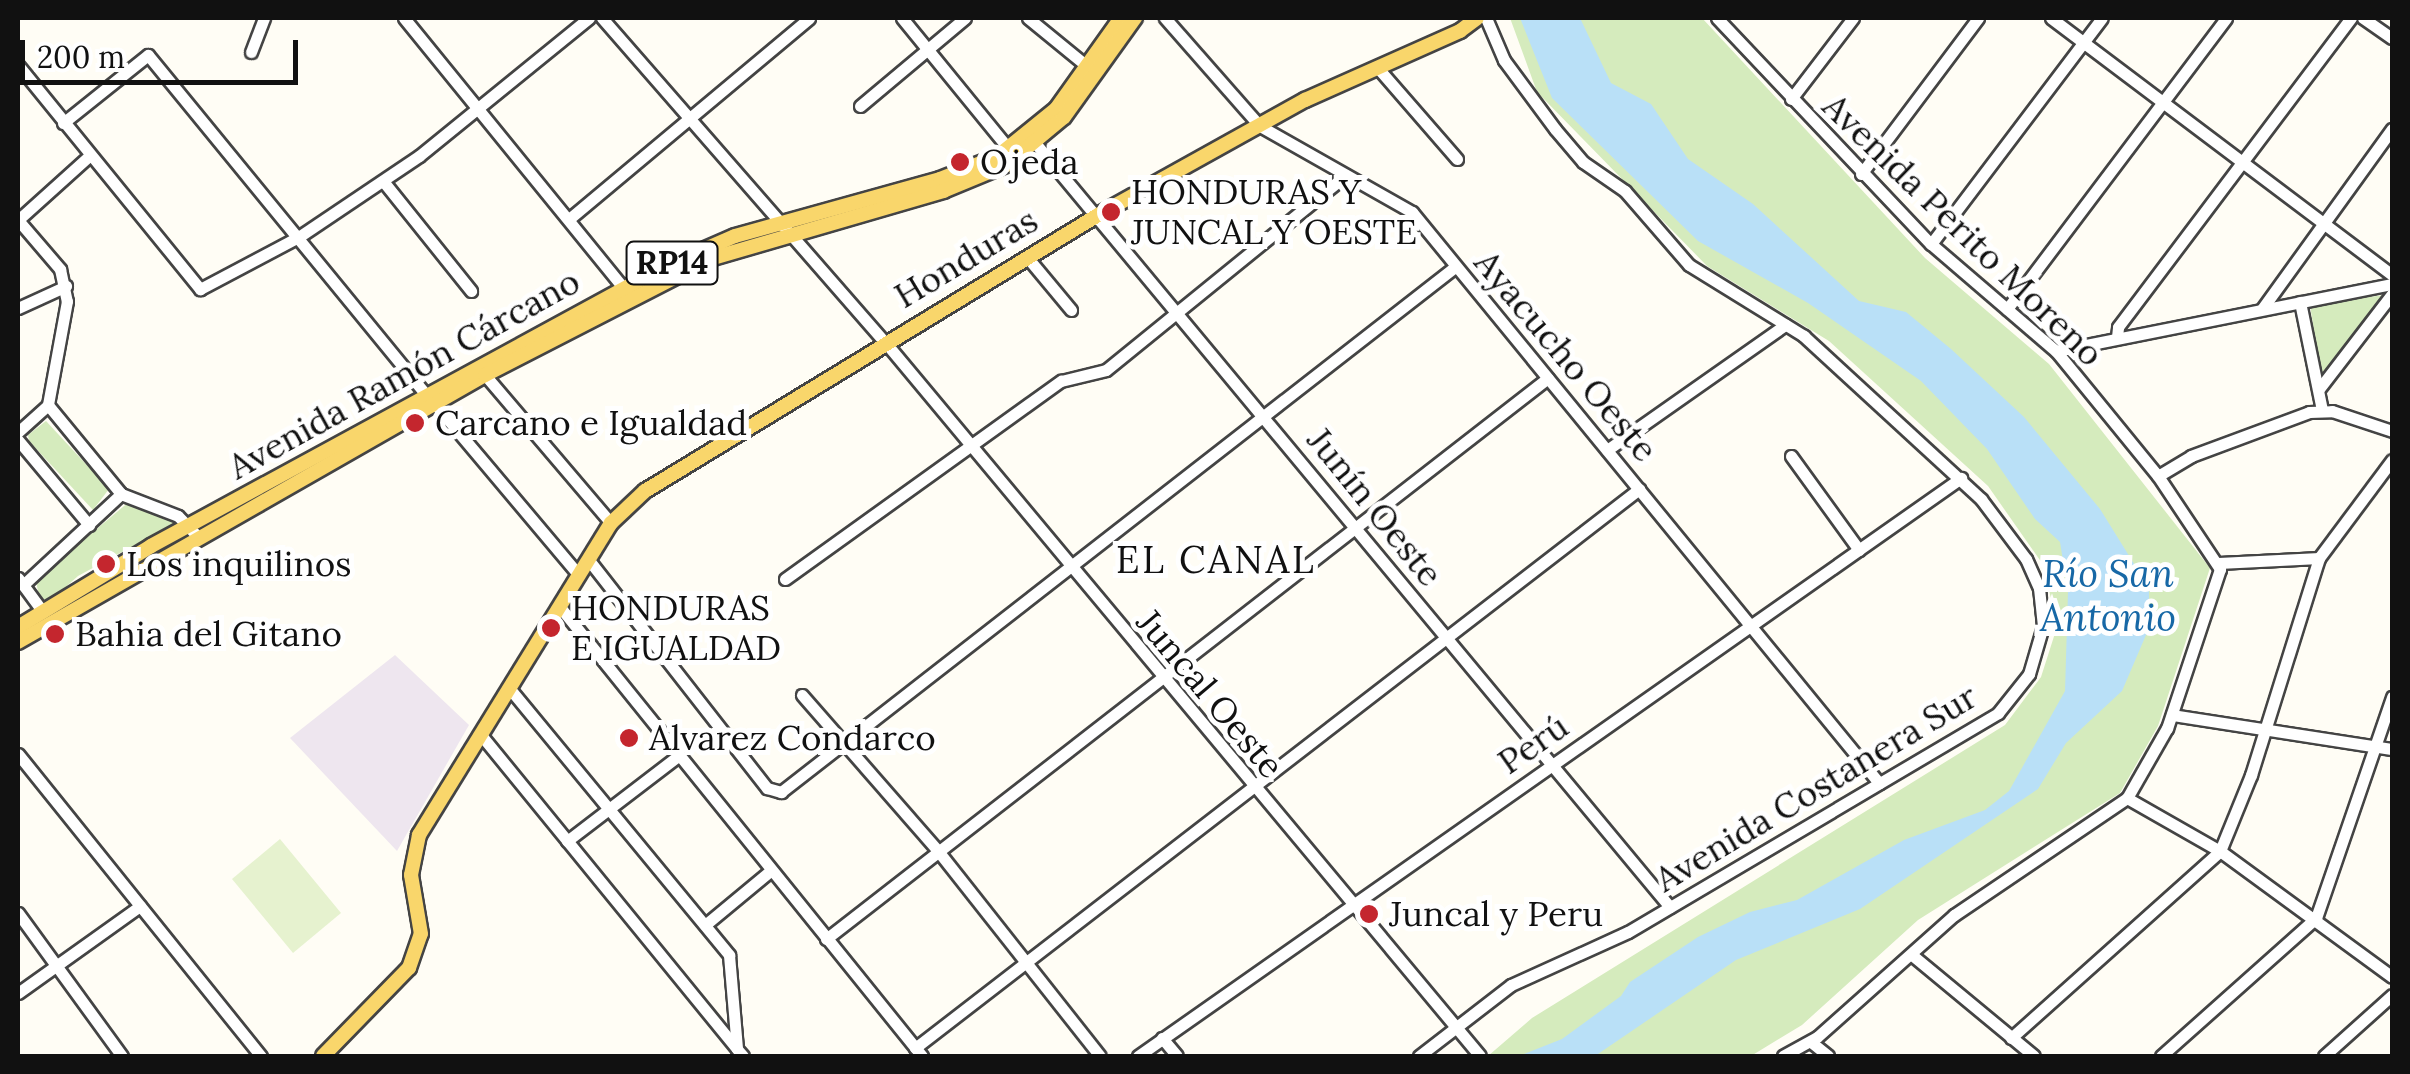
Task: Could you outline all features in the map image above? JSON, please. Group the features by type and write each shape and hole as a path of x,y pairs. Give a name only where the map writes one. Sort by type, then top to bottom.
{"main road":[{"path":"787,227 861,199 957,174 1009,150 1046,120 1121,18"},
{"name":"Avenida Ramón Cárcano","path":"18,627 196,531 624,287 707,247 964,184 1036,144 1076,102 1135,18"},
{"name":"Honduras","path":"323,1056 414,956 421,922 411,874 413,848 611,523 683,464 1098,215 1260,126 1476,18"},
{"name":"Avenida Ramón Cárcano","path":"485,375 713,258 787,227"},
{"name":"RP14","path":"430,399 485,375"},
{"name":"Avenida Ramón Cárcano","path":"18,642 121,582 196,531 276,494 430,399"}],"street":[{"path":"250,52 264,18"},
{"path":"404,18 624,287"},
{"path":"18,64 200,289 300,236 383,181 589,18"},
{"name":"Juncal Oeste","path":"602,18 885,342 1477,1054"},
{"path":"569,219 809,18"},
{"path":"902,18 1009,150"},
{"path":"860,106 966,18"},
{"path":"1028,18 1088,67"},
{"name":"Ayacucho Oeste","path":"1166,18 1260,126 1412,212 1879,783"},
{"name":"Avenida Costanera Sur","path":"1419,1056 1458,1031 1511,985 1670,907 1998,713 2020,690 2041,642 2043,608 2026,559 1961,478 1851,375 1786,325 1697,273 1625,191 1583,162 1504,60 1486,18"},
{"name":"Avenida Perito Moreno","path":"1716,18 1931,244 2056,352 2158,476 2219,563"},
{"path":"1791,98 1853,18"},
{"path":"1861,174 1978,18"},
{"path":"2051,18 2392,275"},
{"path":"1931,244 2102,18"},
{"path":"2007,309 2226,18"},
{"path":"2116,337 2118,327 2352,18"},
{"path":"2363,18 2392,38"},
{"path":"64,123 148,55 578,575"},
{"path":"1377,66 1457,159"},
{"path":"2262,309 2392,130"},
{"name":"Junín Oeste","path":"1036,144 1670,907"},
{"path":"18,432 48,405 66,286 18,220 90,156"},
{"path":"785,579 1061,381 1106,370 1180,314 1346,174"},
{"path":"383,181 470,291"},
{"path":"1027,257 1072,310"},
{"path":"588,559 776,792 1071,570 1455,266"},
{"path":"2056,352 2392,284"},
{"path":"18,308 66,286"},
{"path":"2319,389 2392,294"},
{"path":"2300,302 2322,410"},
{"path":"1606,450 1786,325"},
{"path":"485,375 611,523"},
{"path":"826,940 1159,676 1548,378"},
{"path":"48,405 121,494 196,531"},
{"path":"2158,476 2191,456 2322,410 2392,431"},
{"path":"18,440 89,525"},
{"path":"1791,456 1859,550"},
{"path":"2011,1038 2220,851 2320,558 2392,460"},
{"name":"Perú","path":"1138,1056 1961,478"},
{"path":"560,606 769,872 918,1052 1025,960 1639,488"},
{"path":"43,612 20,582 121,494"},
{"path":"1783,1056 1811,1042 1976,899 2126,798 2172,714 2217,589 2219,563 2320,558"},
{"path":"510,689 705,925 732,965 740,1053"},
{"path":"802,695 846,740 1100,1056"},
{"path":"2160,1056 2316,918 2392,698"},
{"path":"2172,714 2392,749"},
{"path":"480,735 740,1053"},
{"path":"18,754 261,1056"},
{"path":"567,841 678,756"},
{"path":"2126,798 2220,851 2392,977"},
{"path":"705,925 769,872"},
{"path":"18,993 140,906"},
{"path":"18,913 122,1056"},
{"path":"1912,955 2034,1056"},
{"path":"2324,1056 2392,995"},
{"path":"1162,1038 1177,1056"},
{"path":"1811,1042 1828,1056"}],"shaded area":[{"path":"395,655 469,725 397,851 290,738"}],"green space":[{"path":"1510,18 1702,18 1925,258 2049,364 2210,568 2158,726 2120,793 1918,920 1802,1025 1751,1056 1488,1056 1532,1018 2005,725 2041,677 2057,627 2044,566 1988,486 1829,341 1707,266 1537,92"},
{"path":"2384,295 2321,377 2310,305"},
{"path":"46,421 109,489 93,510 29,441 28,435"},
{"path":"130,501 177,522 78,576 50,601 39,598 36,580"},
{"path":"280,839 341,913 293,953 232,879"}],"water":[{"name":"Río San Antonio","path":"1520,18 1580,18 1611,83 1651,104 1688,159 1753,204 1859,301 1906,312 1951,349 2024,417 2100,509 2149,588 2149,628 2122,691 2066,743 2038,789 1860,909 1736,960 1595,1056 1519,1056 1562,1039 1621,996 1630,982 1698,937 1750,912 1797,900 1904,840 1985,810 2009,791 2065,691 2068,592 2060,542 2035,519 1987,449 1921,381 1808,303 1698,241 1552,98"}],"place":[{"name":"Ojeda","path":"960,162"},
{"name":"HONDURAS Y JUNCAL Y OESTE","path":"1111,212"},
{"name":"Carcano e Igualdad","path":"415,423"},
{"name":"Los inquilinos","path":"106,564"},
{"name":"HONDURAS E IGUALDAD","path":"551,628"},
{"name":"Bahia del Gitano","path":"55,634"},
{"name":"Alvarez Condarco","path":"629,738"},
{"name":"Juncal y Peru","path":"1369,914"}],"district":[{"name":"EL CANAL","path":"1216,560"}]}
